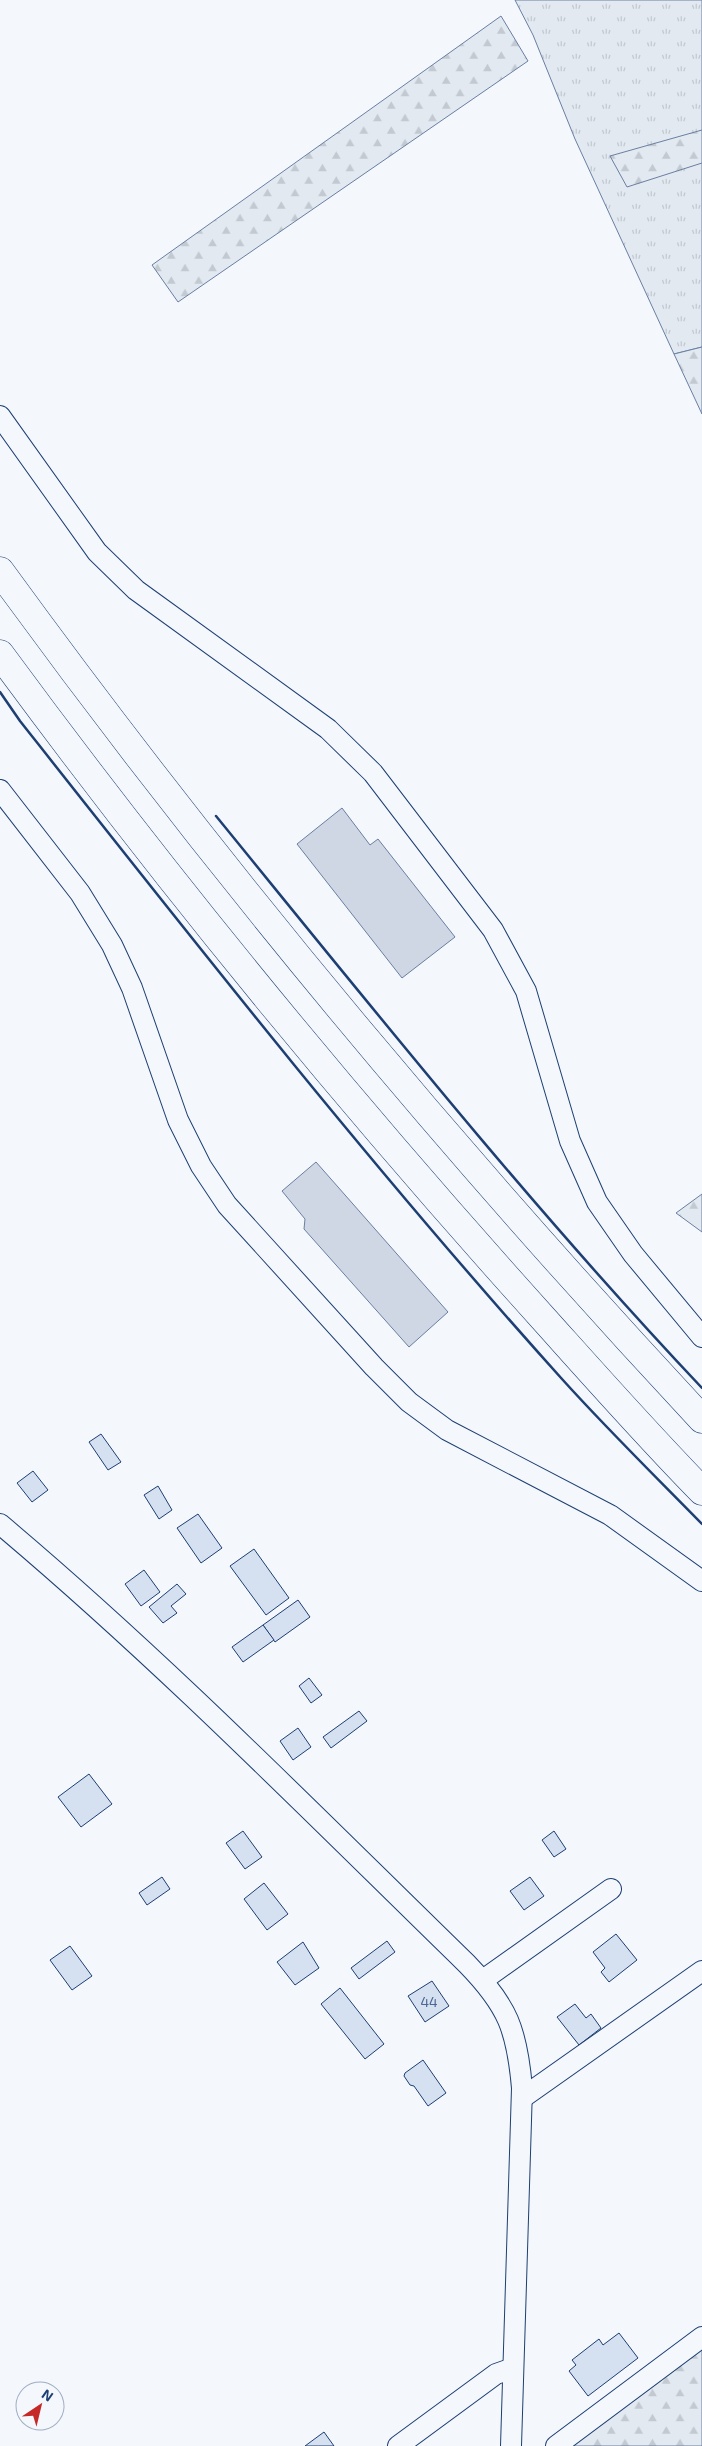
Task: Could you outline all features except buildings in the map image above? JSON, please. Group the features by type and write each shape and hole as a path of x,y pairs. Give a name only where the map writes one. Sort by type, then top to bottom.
{"highway":[{"path":"0,571 151,773 306,967 438,1125 626,1337 702,1419"},
{"path":"0,654 130,827 326,1070 489,1258 702,1491"}],"street":[{"path":"0,416 35,469 97,552 136,590 328,729 373,773 493,930 526,991 570,1141 597,1202 632,1254 702,1337"},
{"path":"0,790 80,893 112,946 132,988 178,1120 201,1166 227,1205 374,1367 409,1402 455,1434 610,1515 702,1580"},
{"path":"0,1524 155,1660 483,1980 502,2005 513,2027 519,2053 522,2098 511,2446"},
{"path":"483,1980 611,1889"},
{"path":"522,2098 702,1971"},
{"path":"556,2446 702,2337"},
{"path":"398,2446 496,2374 513,2368"}],"green space":[{"path":"515,0 702,0 702,347 674,354 575,139 533,35"},
{"path":"501,16 528,61 178,302 152,265"},
{"path":"702,130 702,163 627,187 610,156"},
{"path":"702,347 702,414 674,354"},
{"path":"702,1194 702,1232 676,1213"},
{"path":"702,2347 702,2446 566,2446"}],"shaded area":[{"path":"342,808 370,845 378,839 455,937 402,978 297,844"},
{"path":"316,1162 448,1312 409,1347 304,1229 305,1219 282,1191"}],"wall":[{"path":"0,692 20,721 219,972 422,1219 579,1398 702,1524"},
{"path":"216,816 514,1178 638,1319 702,1388"}]}
